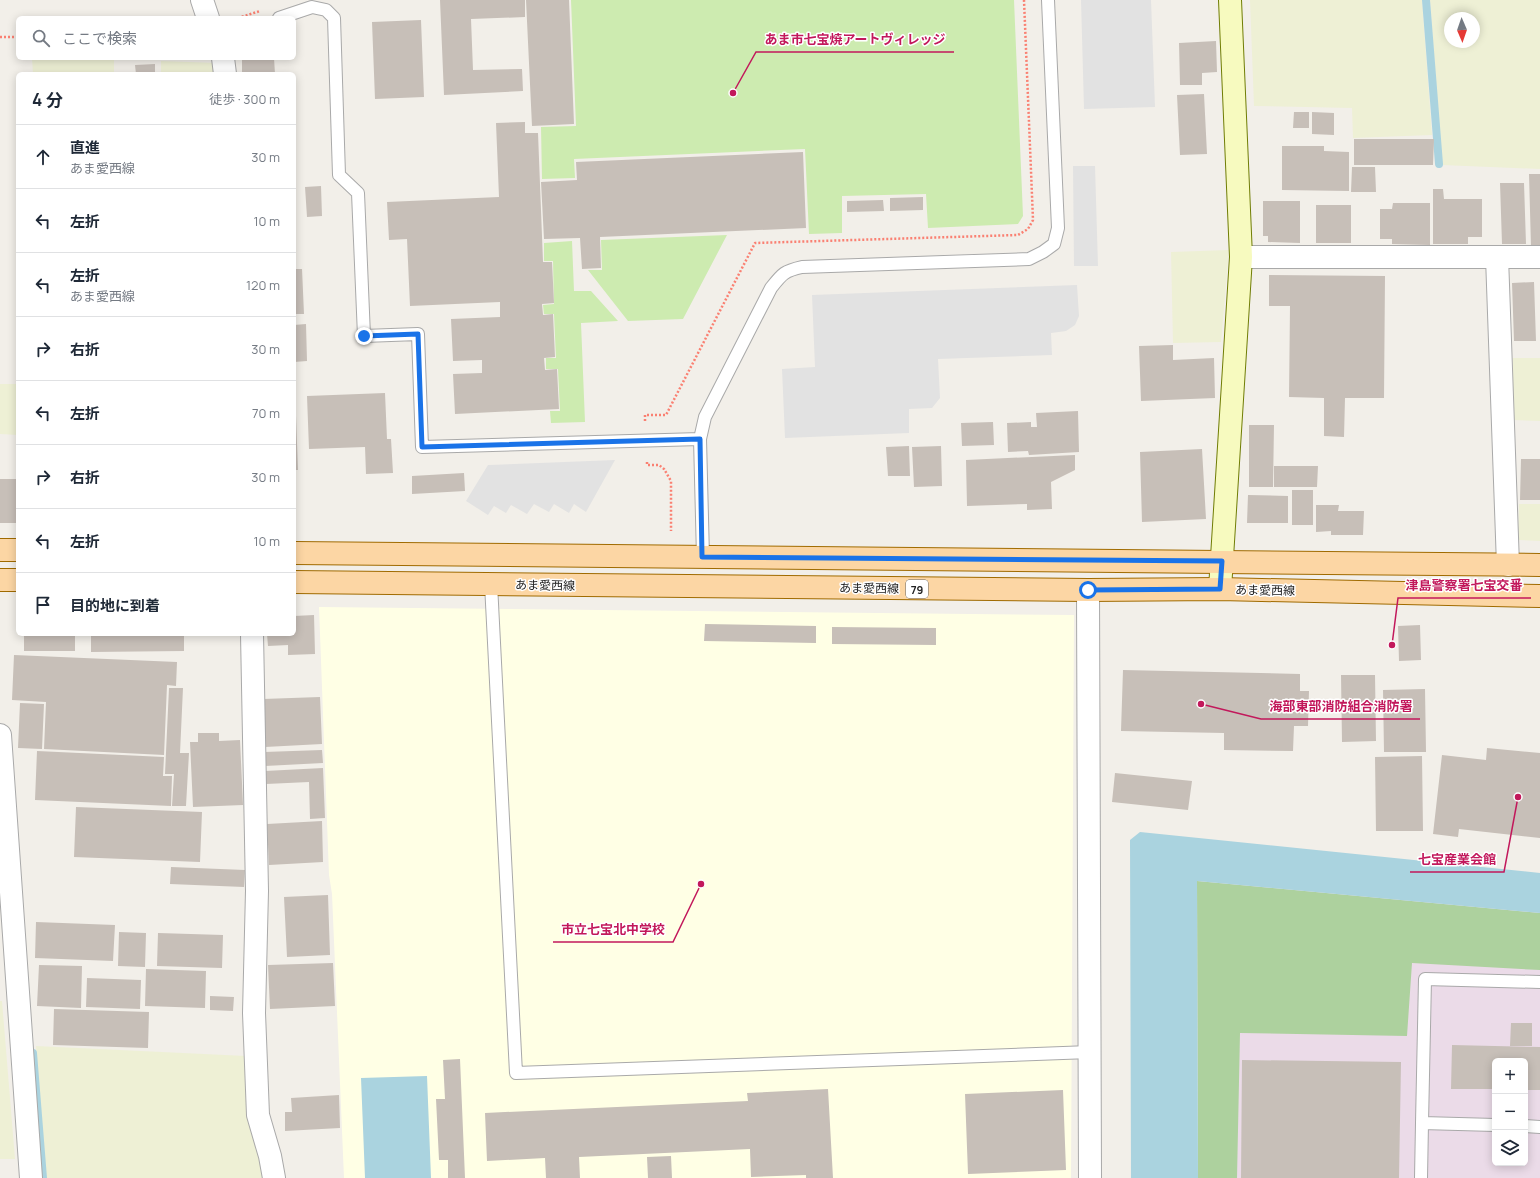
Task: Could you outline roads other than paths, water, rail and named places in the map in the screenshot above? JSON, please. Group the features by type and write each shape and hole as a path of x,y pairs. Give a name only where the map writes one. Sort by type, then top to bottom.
{"main road":[{"path":"0,550 16,550"},
{"path":"296,553 1540,565"},
{"path":"0,580 16,580"},
{"name":"あま愛西線","path":"296,582 1088,590 1220,589 1540,596"}],"street":[{"path":"1220,589 1241,257 1230,0"},
{"path":"223,60 225,72"},
{"path":"1241,257 1540,258"},
{"path":"1498,257 1508,565"},
{"path":"1088,590 1090,1178"},
{"path":"252,636 257,890 254,1013 258,1115 270,1156 274,1178"},
{"path":"0,735 31,1178"}],"lane":[{"path":"702,557 700,439 705,417 771,288 779,277 788,270 802,266 1029,259 1043,252 1054,244 1058,228 1048,0"},
{"path":"285,16 312,7 326,10 334,18 339,175 358,193 364,336 418,334 422,447 700,439"},
{"path":"491,584 516,1073 1090,1052"},
{"path":"1421,1178 1426,979 1540,982"},
{"path":"1422,1123 1492,1125"},
{"path":"1528,1126 1540,1127"}],"water":[{"path":"1140,832 1540,873 1540,913 1197,881 1198,1178 1131,1178 1130,840"},
{"path":"427,1076 431,1178 365,1178 361,1078"}],"waterway":[{"path":"1426,0 1439,164"},
{"path":"33,1053 43,1178"}],"place":[{"name":"あま市七宝焼アートヴィレッジ","path":"733,93"},
{"name":"津島警察署七宝交番","path":"1392,645"},
{"name":"海部東部消防組合消防署","path":"1201,704"},
{"name":"七宝産業会館","path":"1518,797"},
{"name":"市立七宝北中学校","path":"701,884"}]}
